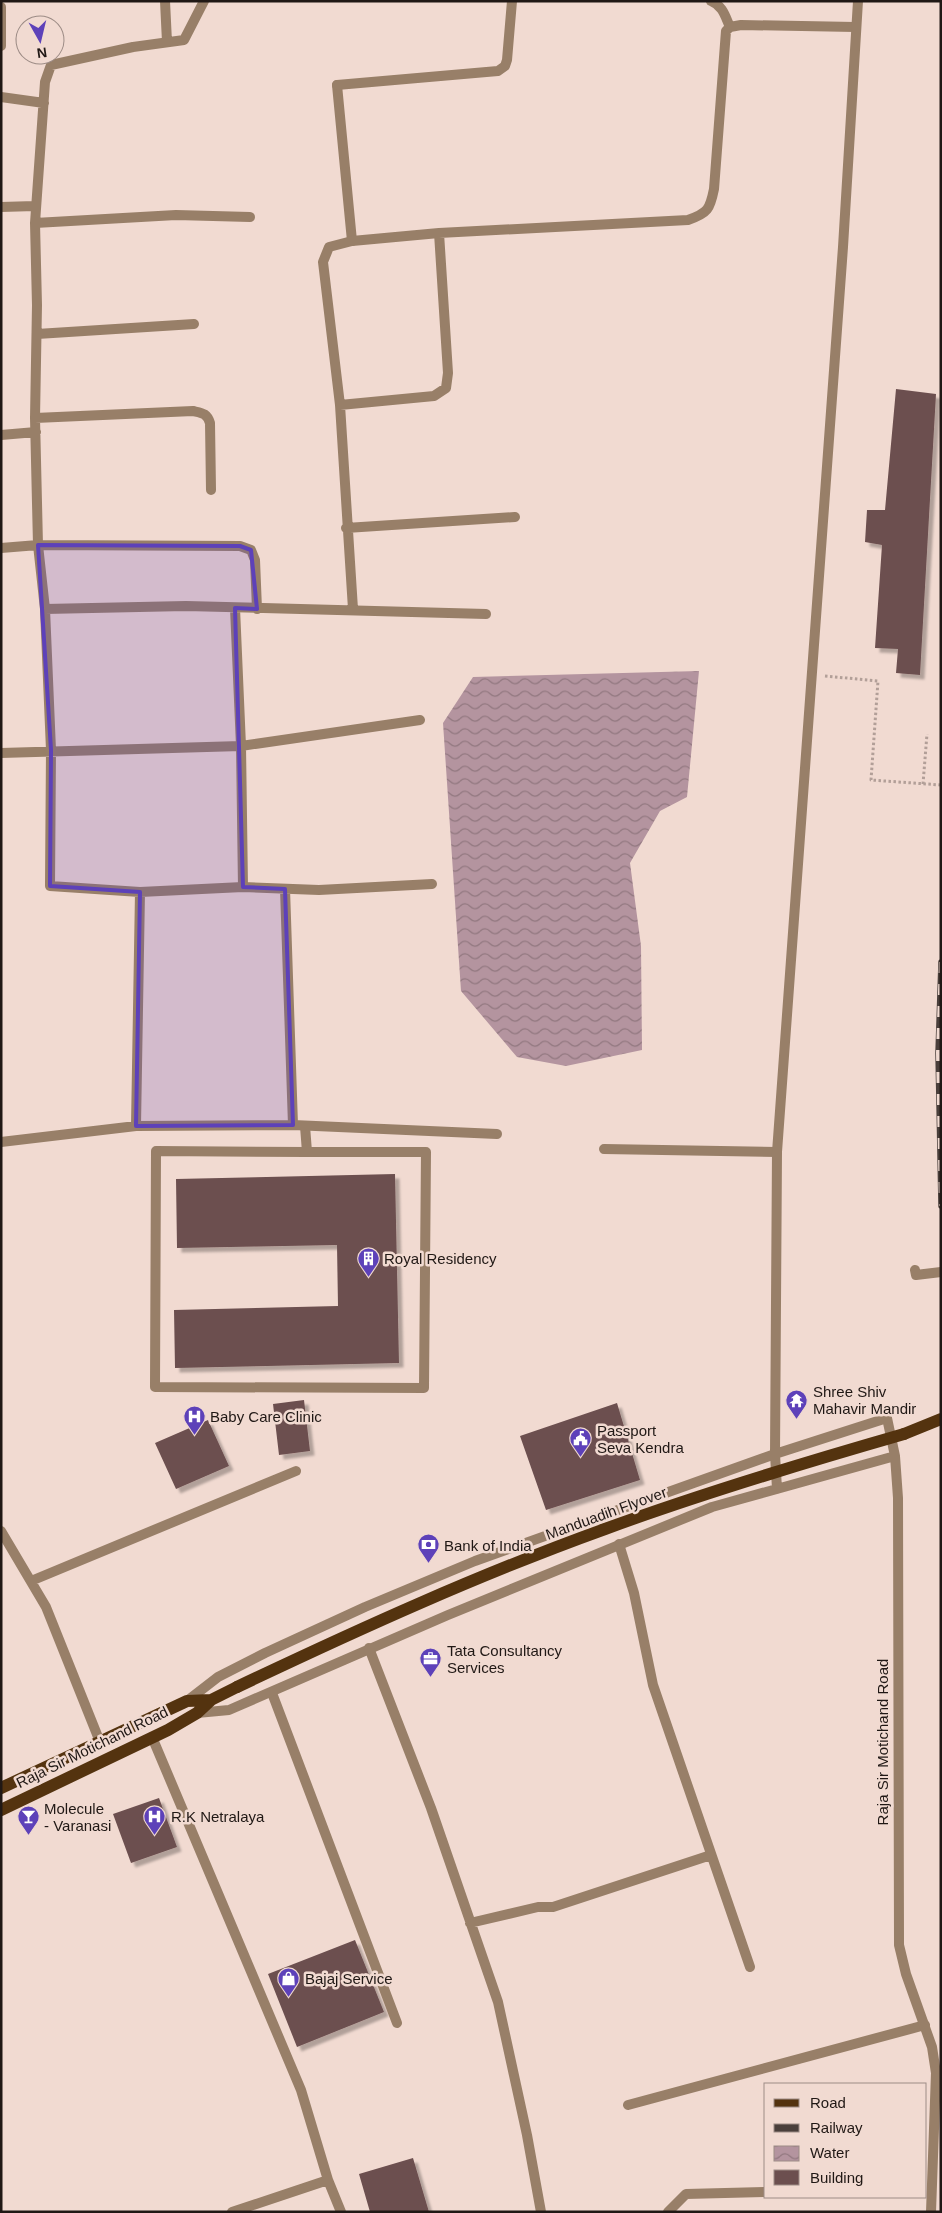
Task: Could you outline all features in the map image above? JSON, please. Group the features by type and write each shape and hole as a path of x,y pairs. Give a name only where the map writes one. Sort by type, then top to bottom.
{"main road":[{"name":"Manduadih Flyover","path":"197,1713 211,1700 361,1628 604,1529 748,1479 904,1434 941,1419"},
{"name":"Manduadih Flyover","path":"187,1701 211,1700"},
{"path":"1,1788 187,1701"},
{"name":"Raja Sir Motichand Road","path":"1,1810 152,1738 197,1713"}],"street":[{"path":"165,1 167,42"},
{"path":"204,1 184,40 134,47 51,65 45,82 35,223 36,432 38,546 45,609 51,750 50,886 140,892 244,887 285,890 432,884"},
{"path":"352,240 337,85 498,71 505,66 507,60 512,1"},
{"path":"711,1 718,4 723,10 730,28"},
{"path":"777,1489 775,1454 777,1152 843,247 858,1"},
{"path":"1,7 1,46"},
{"path":"352,609 340,405 323,262 329,247 352,240 688,220 703,215 711,206 714,189 724,38 730,28 741,25 856,27"},
{"path":"1,98 44,103"},
{"path":"1,207 36,206"},
{"path":"35,223 176,215 250,217"},
{"path":"340,405 434,396 446,388 448,373 439,234"},
{"path":"37,334 194,324"},
{"path":"36,418 193,411 204,413 208,416 210,422 211,490"},
{"path":"1,436 36,432"},
{"path":"346,528 515,517"},
{"path":"1,548 38,546 240,546 251,550 255,560 257,609"},
{"path":"45,609 186,606 486,614"},
{"path":"235,608 241,746 244,887"},
{"path":"1,753 51,750 241,746 420,720"},
{"path":"285,890 293,1125"},
{"path":"136,1126 140,892"},
{"path":"1,1142 136,1126 293,1125 497,1134"},
{"path":"305,1126 307,1152"},
{"path":"604,1149 777,1152"},
{"path":"156,1151 307,1152 426,1152 424,1388 155,1387 156,1151"},
{"path":"916,1270 916,1275 941,1272"},
{"name":"Raja Sir Motichand Road","path":"775,1454 887,1418 895,1456 898,1498 899,1946 906,1974 932,2047 936,2073 931,2212"},
{"path":"187,1701 218,1677 365,1607 475,1561 775,1454"},
{"path":"197,1713 229,1710 369,1648 712,1507 895,1456"},
{"path":"31,1581 296,1471"},
{"path":"1,1531 46,1607 100,1742"},
{"path":"619,1544 634,1593 653,1685 750,1967"},
{"path":"369,1648 431,1808 498,2002 527,2135 541,2212"},
{"path":"272,1692 397,2024"},
{"path":"152,1738 301,2090 328,2180 341,2212"},
{"path":"470,1923 538,1906 553,1907 710,1855"},
{"path":"628,2105 925,2025"},
{"path":"232,2212 328,2180"},
{"path":"668,2212 686,2194 764,2192"}],"path":[{"path":"812,674 878,681 871,780 941,785"},
{"path":"923,784 927,734"}],"highlighted area":[{"path":"38,545 240,546 251,550 257,609 235,608 243,887 285,889 293,1125 136,1126 140,892 50,886 51,750"}],"water":[{"path":"699,671 687,797 660,811 630,863 641,946 642,1050 566,1066 517,1057 461,991 443,723 473,677"}],"building":[{"path":"896,389 936,394 920,675 896,673 898,649 875,648 882,545 865,542 867,510 885,510"},
{"name":"Royal Residency","path":"395,1174 399,1363 175,1368 174,1310 338,1306 337,1245 177,1248 176,1179"},
{"path":"304,1400 310,1451 279,1455 273,1404"},
{"name":"Passport Seva Kendra","path":"617,1403 640,1480 546,1510 520,1436"},
{"path":"208,1420 229,1466 176,1489 155,1443"},
{"path":"159,1798 177,1847 131,1863 113,1814"},
{"path":"355,1940 384,2012 297,2047 268,1974"},
{"path":"413,2158 429,2212 370,2212 359,2174"}],"railway":[{"path":"941,962 938,1053 941,1206"}],"place":[{"name":"Royal Residency","path":"368,1277"},
{"name":"Shree Shiv Mahavir Mandir","path":"797,1419"},
{"name":"Baby Care Clinic","path":"194,1435"},
{"name":"Passport Seva Kendra","path":"581,1458"},
{"name":"Bank of India","path":"428,1564"},
{"name":"Tata Consultancy Services","path":"431,1678"},
{"name":"R.K Netralaya","path":"155,1835"},
{"name":"Molecule - Varanasi","path":"28,1836"},
{"name":"Bajaj Service","path":"289,1997"}]}
